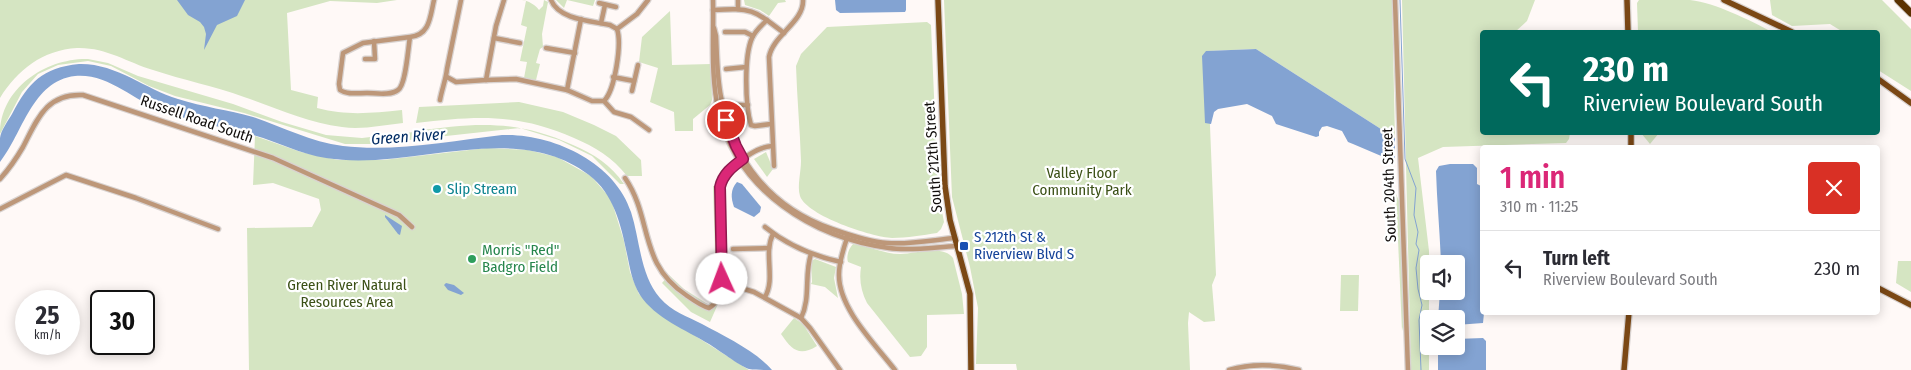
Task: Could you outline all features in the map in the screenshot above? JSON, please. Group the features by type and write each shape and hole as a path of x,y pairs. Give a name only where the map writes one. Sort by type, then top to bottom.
{"highway":[{"path":"1898,0 1911,13"}],"main road":[{"name":"South 212th Street","path":"938,0 945,186 947,204 970,294 971,370"},
{"path":"1627,0 1628,30"},
{"path":"1724,0 1788,30"},
{"path":"1880,80 1911,103"},
{"path":"1880,289 1911,305"},
{"path":"1624,370 1629,315"}],"street":[{"path":"410,38 403,81 399,90 379,93 342,92 339,84 342,54 363,43 410,38 421,34 428,26 434,0"},
{"path":"440,100 443,83 447,76 461,0"},
{"path":"486,80 504,0"},
{"path":"617,29 637,14 648,0"},
{"path":"713,0 718,97 742,160 759,181 787,206 810,220 848,236 894,249 957,246"},
{"path":"738,0 738,9"},
{"path":"774,166 769,57 773,45 802,9 803,0"},
{"name":"South 204th Street","path":"1395,0 1408,370"},
{"path":"552,2 563,13 610,25 617,29"},
{"path":"599,3 616,7"},
{"path":"601,23 605,5"},
{"path":"713,10 738,9 759,14 784,33"},
{"path":"567,90 581,18"},
{"path":"767,20 753,36 748,48 746,68 751,125 771,124"},
{"path":"604,101 610,92 613,77 618,46 617,29"},
{"path":"725,32 745,32 753,36"},
{"path":"494,38 520,43"},
{"path":"365,60 375,59 374,41"},
{"path":"546,48 575,53"},
{"path":"632,91 638,65"},
{"path":"726,69 746,68"},
{"path":"447,76 456,82 516,80 567,90 592,101 604,101 614,112 631,117 649,130"},
{"path":"613,77 634,80"},
{"name":"Russell Road South","path":"0,179 16,158 36,120 45,109 66,97 83,96 273,158 399,215 412,227"},
{"path":"730,105 748,105"},
{"path":"625,178 638,206 648,242 662,273 675,288 709,308 714,305 721,288 722,279 720,187 723,178 729,170 742,160 762,147 772,146"},
{"path":"0,210 66,175 136,198 218,229"},
{"path":"764,227 773,234 811,254 841,262"},
{"path":"765,298 770,287 768,248 773,234"},
{"path":"848,236 887,243 955,238"},
{"path":"848,236 841,262 839,280 844,302 895,370"},
{"path":"733,249 768,248"},
{"path":"800,318 806,306 808,263 811,254"},
{"path":"721,288 746,289 800,318 810,328 840,370"},
{"path":"1229,370 1245,366 1267,365 1298,370"}],"green space":[{"path":"0,0 397,0 377,3 330,1 287,13 291,90 318,97 317,108 328,111 360,113 402,110 403,123 357,128 329,125 292,115 233,93 153,70 106,52 87,48 65,50 42,57 23,70 0,98"},
{"path":"544,0 548,2 542,34 543,47 540,49 536,63 540,64 536,80 524,78 527,62 520,61 527,27 521,25 526,1 539,10 543,6"},
{"path":"556,0 567,0 564,8"},
{"path":"567,0 595,0 593,6"},
{"path":"744,0 785,0 786,2 778,3 769,16 760,10 745,5"},
{"name":"Valley Floor Community Park","path":"944,0 1392,0 1395,138 1256,49 1207,51 1216,275 1212,285 1215,321 1204,322 1189,312 1190,370 1017,370 1016,364 976,364 978,308 970,267 952,197"},
{"path":"1402,0 1535,0 1527,21 1517,30 1480,30 1480,135 1570,135 1569,139 1566,143 1443,147 1418,158 1429,251 1429,255 1420,255 1420,300 1429,300 1429,310 1420,310 1420,355 1429,355 1429,370 1411,370"},
{"path":"1639,0 1690,0 1700,2 1732,13 1768,30 1638,30 1637,3"},
{"path":"1770,0 1882,0 1911,29 1911,91 1880,71 1880,30 1840,30 1830,24 1792,26 1772,15"},
{"path":"670,11 672,65 711,64 712,100 710,105 693,119 693,131 675,131 674,112 650,102 658,68 639,62 642,37"},
{"path":"927,22 931,25 938,191 944,222 941,229 937,233 892,238 856,230 827,218 805,204 799,192 801,161 796,66 801,54 827,27"},
{"path":"88,59 108,63 138,76 233,104 282,122 326,135 362,138 437,128 477,125 519,128 373,144 345,144 244,113 175,96 149,86 111,66 88,61 58,65 38,74 22,92 0,134 2,118 8,103 28,79 42,70 57,64 72,60"},
{"path":"519,102 563,112 616,136 641,160 642,176 627,176 615,163 596,149 574,138 534,124 497,118 416,123 419,107"},
{"path":"523,129 552,137 588,152 608,166 624,184 620,184 592,156 559,140"},
{"path":"1643,135 1657,135 1650,144"},
{"name":"Green River Natural Resources Area","path":"255,136 301,152 338,160 383,160 487,148 528,150 557,157 591,176 611,199 624,241 630,272 639,294 656,311 749,370 249,370 247,228 312,227 321,210 319,199 273,183 253,185"},
{"path":"766,152 773,169 767,177 754,159"},
{"path":"713,186 718,186 722,288 725,288 710,322 691,312 662,283 669,275 684,289 709,305 716,288"},
{"path":"1396,194 1399,201 1404,323 1402,331"},
{"path":"853,244 894,254 942,251 948,254 953,258 962,294 964,314 927,315 927,347 921,356 910,357 867,303 861,285 861,267 848,262 848,252"},
{"path":"815,259 836,267 834,278 838,298 825,287 811,284 811,261"},
{"path":"1898,261 1911,261 1911,292 1896,283"},
{"path":"1341,275 1359,275 1358,311 1340,311"},
{"path":"794,318 803,324 817,346 805,351 792,348 781,334"}],"water":[{"path":"177,0 245,0 237,16 217,25 204,50 206,34 204,27 200,22 188,15"},
{"path":"835,0 906,0 906,10 905,12 840,13 836,10"},
{"path":"1256,49 1395,138 1395,160 1393,161 1348,142 1342,131 1327,126 1322,127 1319,136 1316,137 1276,124 1272,116 1247,104 1218,109 1214,112 1211,124 1205,123 1202,56 1206,51"},
{"path":"79,64 93,65 118,72 166,95 253,117 308,138 331,144 382,148 402,147 502,135 541,139 561,145 596,165 623,194 631,212 644,268 653,289 660,298 675,310 749,350 772,370 749,369 745,367 662,317 646,303 633,280 619,221 605,191 589,175 560,158 528,150 496,148 462,150 393,159 359,160 326,158 307,154 253,135 173,115 151,106 109,83 87,76 75,76 60,80 48,87 38,98 0,162 0,138 2,132 24,93 38,78 46,73"},
{"path":"1450,164 1473,164 1477,168 1477,184 1480,186 1480,315 1484,315 1483,323 1465,324 1465,310 1439,310 1439,300 1465,300 1465,255 1440,255 1436,171 1439,166"},
{"path":"737,182 742,184 761,207 760,212 754,217 734,207 732,194"},
{"path":"385,215 402,226 400,235 385,217"},
{"path":"446,283 454,285 464,293 461,295 448,290 444,285"},
{"path":"1483,338 1486,341 1486,370 1438,370 1438,355 1465,355 1465,339"}],"waterway":[{"path":"1400,0 1405,159 1416,188 1414,215 1418,232 1416,244 1419,250 1416,268 1422,305 1419,320 1421,370"}],"place":[{"name":"Slip Stream","path":"437,189"},
{"name":"S 212th St & Riverview Blvd S","path":"964,246"},
{"name":"Morris \"Red\" Badgro Field","path":"472,259"}],"route":[{"path":"722,279 720,187 723,178 729,170 743,159 726,120"}],"water label":[{"name":"Green River","path":"408,136"}]}
